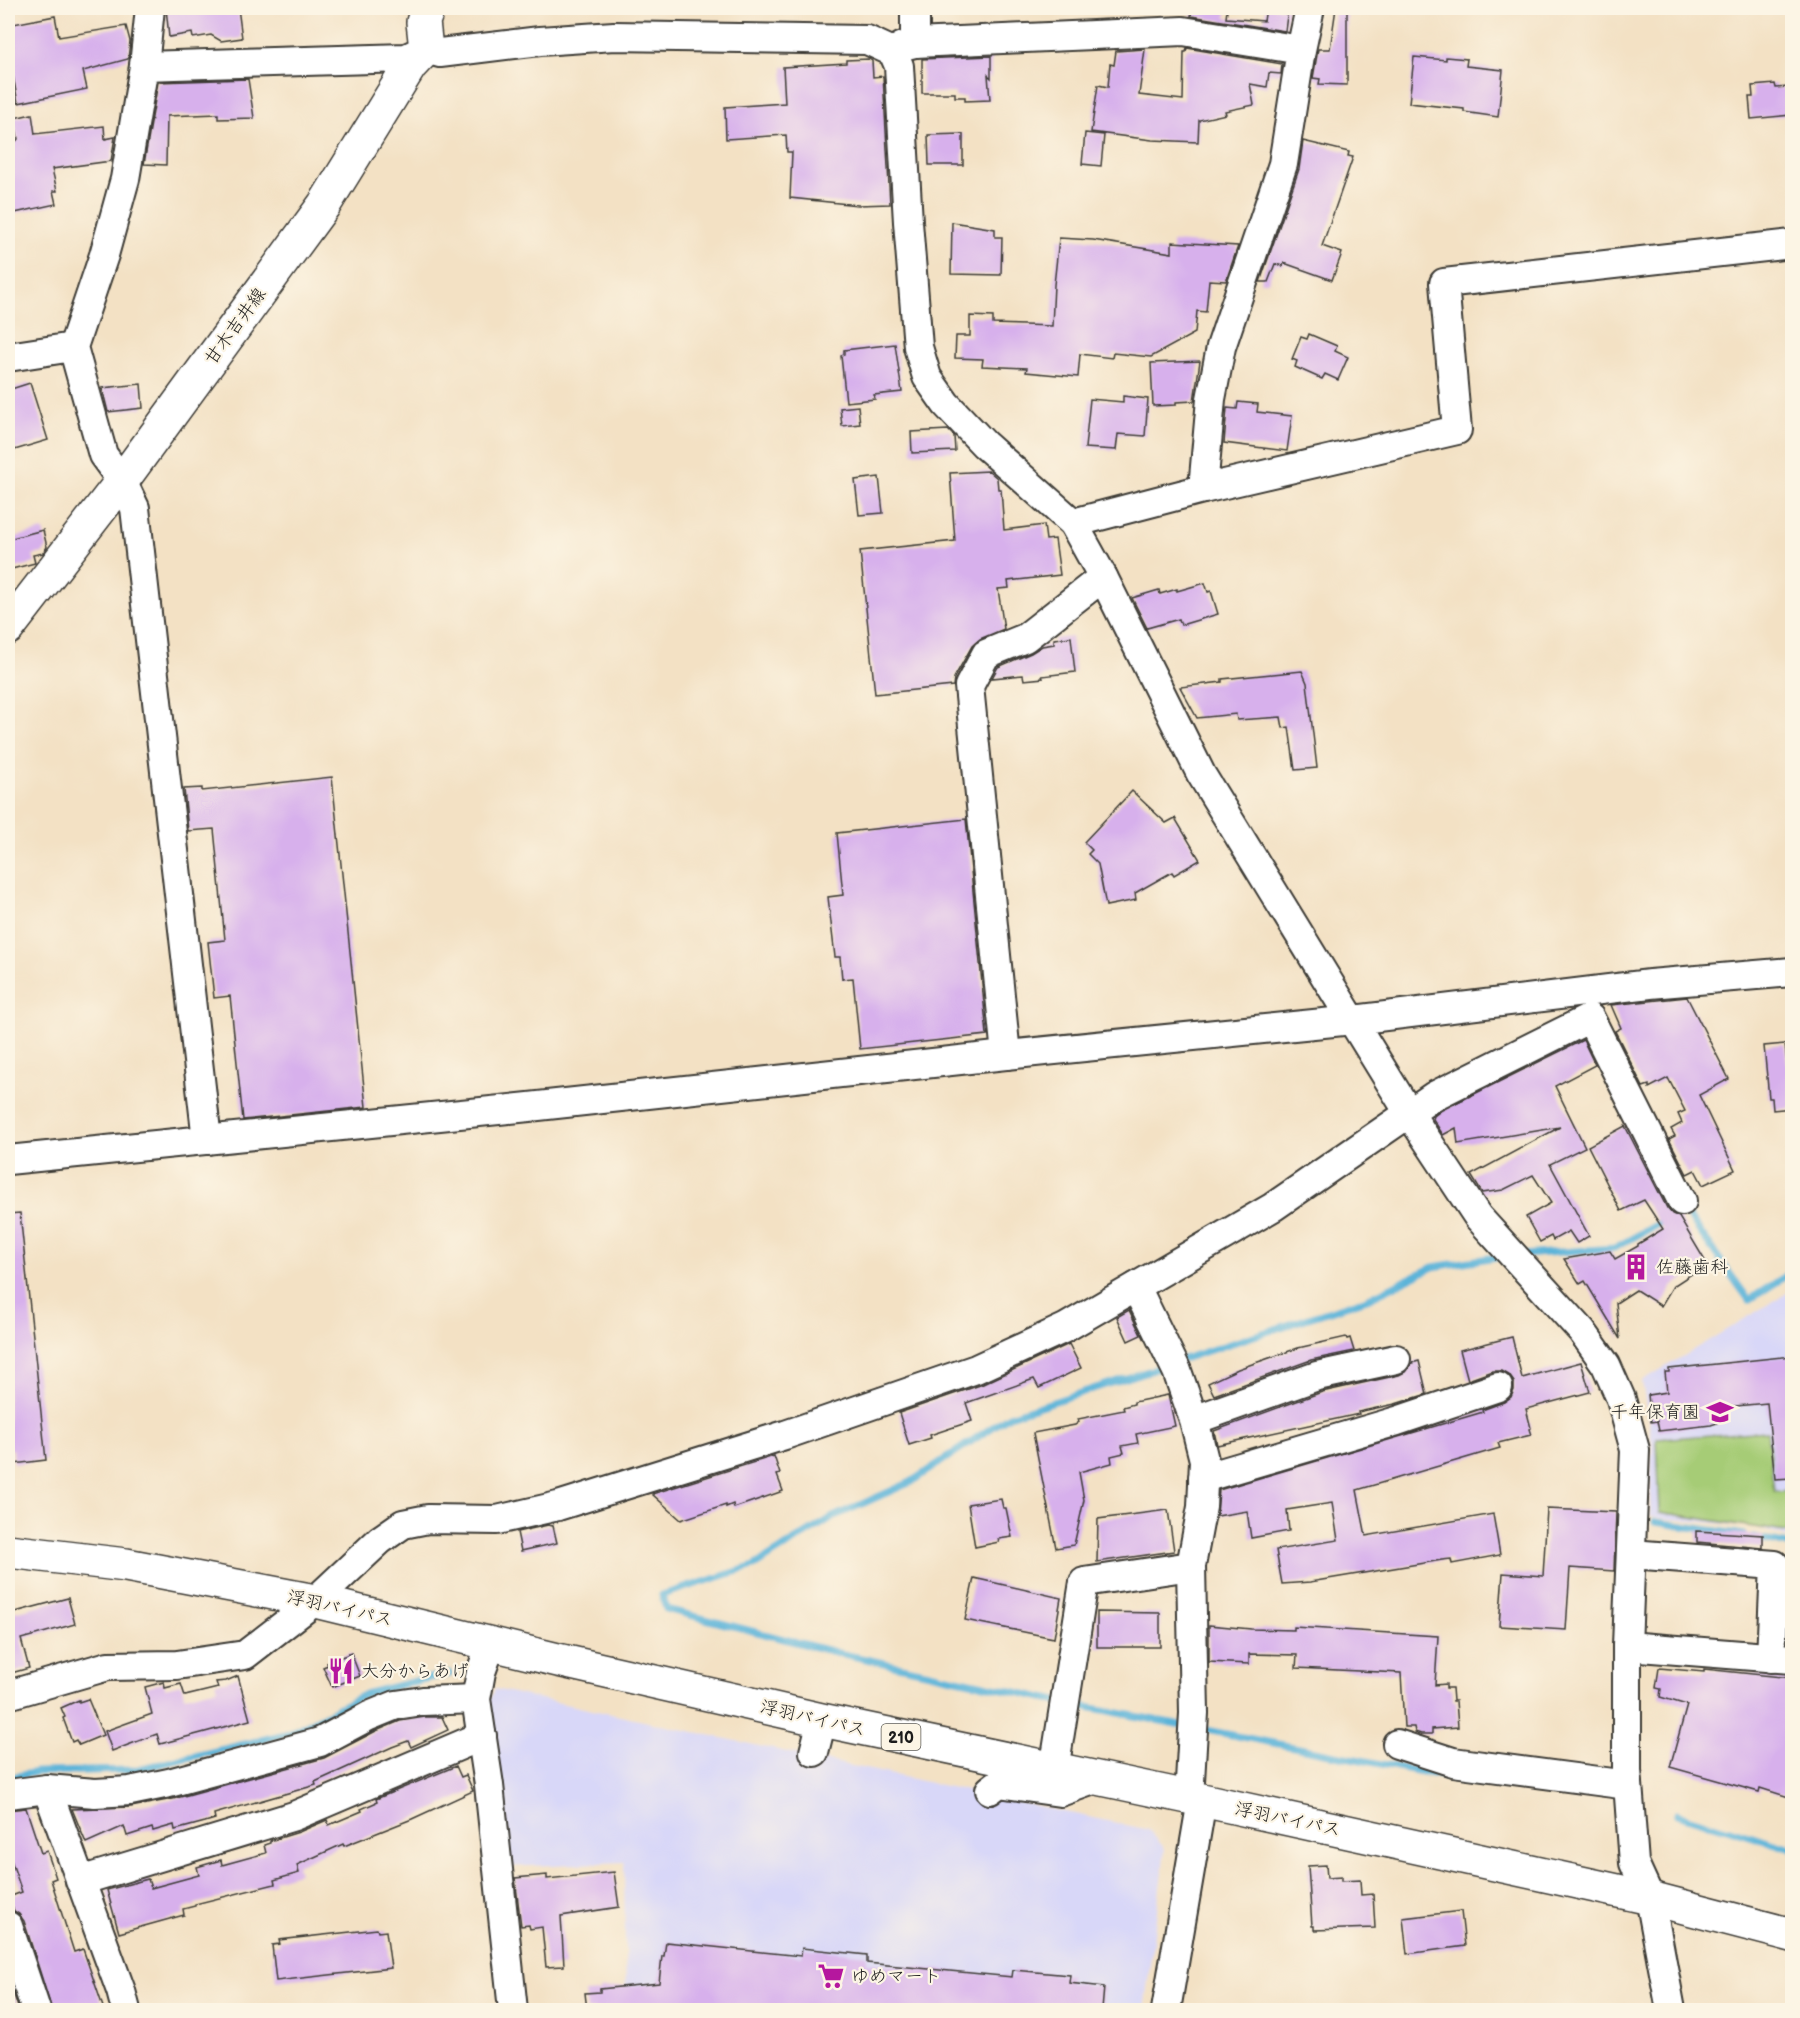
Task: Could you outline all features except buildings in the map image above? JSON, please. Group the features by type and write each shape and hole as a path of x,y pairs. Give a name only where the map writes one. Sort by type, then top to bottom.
{"main road":[{"path":"426,49 423,22 428,8"},
{"name":"甘木吉井線","path":"8,628 122,481 324,205 410,66 426,49"},
{"name":"浮羽バイパス","path":"8,1551 126,1565 315,1601 822,1720 1650,1898 1792,1935"}],"street":[{"path":"150,8 144,66 125,179 104,255 73,347 103,454 122,481 135,508 207,1140"},
{"path":"915,8 899,66 918,347 927,377 946,404 984,444 1073,523 1103,577 1201,774 1409,1113 1478,1217 1582,1331 1606,1365 1621,1399 1635,1450 1627,1646 1628,1785 1634,1863 1650,1898 1671,2010"},
{"path":"1203,489 1211,399 1221,347 1283,164 1310,8"},
{"path":"144,66 406,58 426,49 440,53 540,41 614,36 867,40 904,48 1182,31 1301,50"},
{"path":"1073,523 1203,489 1456,430 1444,283 1792,244"},
{"path":"8,357 73,347"},
{"path":"1006,1055 969,686 986,654 1026,638 1103,577"},
{"path":"8,1160 1353,1020 1650,984 1792,972"},
{"path":"8,1695 108,1666 177,1665 245,1655 315,1601 380,1540 403,1524 428,1519 497,1520 564,1504 784,1435 976,1369 1065,1328 1274,1207 1434,1096 1590,1018 1682,1201"},
{"path":"1136,1287 1174,1364 1194,1420 1204,1460 1202,1507 1191,1566 1193,1746 1196,1799 1162,1974 1166,2010"},
{"path":"1194,1420 1317,1376 1396,1359"},
{"path":"1203,1478 1397,1421 1498,1387"},
{"path":"1627,1646 1782,1658 1775,1565 1631,1554"},
{"path":"1054,1770 1084,1582 1191,1566"},
{"path":"491,1644 481,1672 476,1699 513,2010"},
{"path":"8,1794 47,1789 95,1793 130,1791 169,1784 320,1743 369,1716 396,1705 423,1701 476,1699"},
{"path":"814,1752 822,1720"},
{"path":"80,1881 294,1816 482,1736"},
{"path":"1397,1744 1453,1762 1628,1785"},
{"path":"990,1790 999,1783 1060,1792 1096,1779"},
{"path":"47,1789 126,2010"},
{"path":"8,1926 36,2010"}],"shaded area":[{"name":"千年保育園","path":"1792,1290 1792,1539 1753,1527 1650,1517 1652,1443 1642,1381"},
{"path":"495,1689 1149,1830 1165,1849 1144,2010 626,2010 624,1862 504,1867 487,1707"}],"green space":[{"path":"1767,1431 1774,1491 1792,1490 1792,1533 1660,1512 1657,1439"}],"waterway":[{"path":"1522,1255 1614,1248 1684,1210 1749,1300 1792,1272"},
{"path":"1180,1360 1367,1299 1433,1267 1502,1256"},
{"path":"1057,1701 843,1654 666,1609 662,1595 754,1566 833,1517 911,1482 1009,1416 1167,1365"},
{"path":"1655,1522 1743,1535"},
{"path":"1754,1537 1792,1546"},
{"path":"8,1778 37,1772 134,1770 199,1755 290,1733 365,1694 449,1674"},
{"path":"1071,1704 1187,1726"},
{"path":"1201,1729 1469,1781 1574,1792"},
{"path":"1677,1814 1792,1849"}],"place":[{"name":"佐藤歯科","path":"1636,1267"},
{"name":"千年保育園","path":"1720,1412"},
{"name":"大分からあげ","path":"341,1671"},
{"name":"ゆめマート","path":"831,1976"}]}
